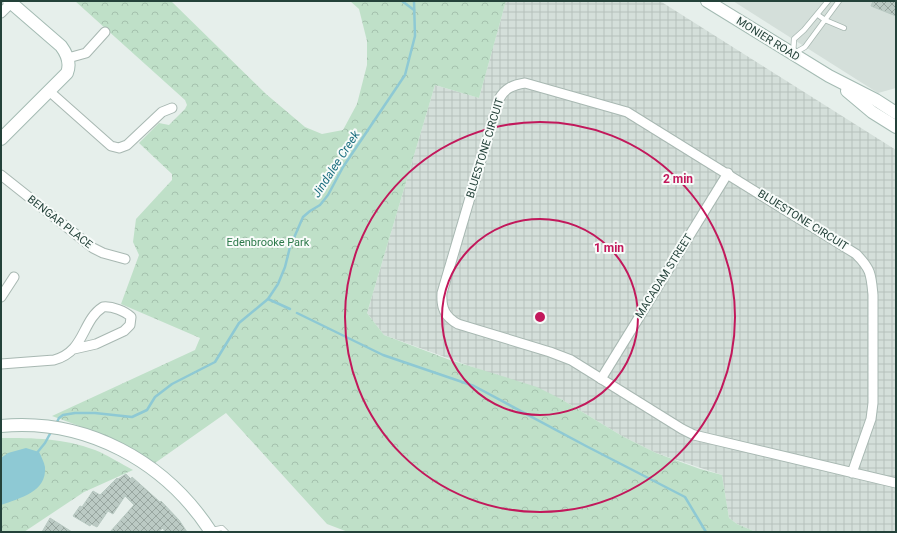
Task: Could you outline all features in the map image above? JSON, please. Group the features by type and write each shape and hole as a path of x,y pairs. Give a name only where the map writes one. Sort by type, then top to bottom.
{"street":[{"name":"MONIER ROAD","path":"707,1 829,76 876,100 896,113"},
{"path":"1,13 10,2 61,46 66,52 69,68 49,91 1,139"},
{"path":"68,58 86,53 105,32"},
{"name":"MONIER ROAD","path":"829,76 872,112 896,127"},
{"name":"BLUESTONE CIRCUIT","path":"852,473 871,419 873,295 871,278 867,265 856,254 627,112 524,82 512,85 504,92 499,99 442,293 441,302 444,312 451,320 458,324 550,352 571,360 682,429 694,434 852,473 896,483"},
{"path":"49,91 111,146 119,148 127,145 162,112 172,108"},
{"name":"MACADAM STREET","path":"601,379 728,174"},
{"name":"BENGAR PLACE","path":"1,175 93,248 103,253 125,259"},
{"path":"1,297 14,277"},
{"path":"1,364 54,360 66,356 74,349 94,316 103,307 126,313 131,317 130,325 124,331 94,344 74,349"},
{"path":"1,426 20,424 47,426 77,432 98,439 126,452 149,466 167,481 188,501 210,531"}],"lane":[{"path":"793,54 794,39 818,15 828,1"},
{"path":"793,54 806,47 839,1"},
{"path":"818,15 825,20 844,28"},
{"path":"210,531 222,528 226,532"}],"shaded area":[{"path":"506,1 660,1 896,150 896,532 756,532 737,524 729,518 722,475 656,453 622,436 561,399 384,335 367,313 435,85 479,98"},
{"path":"733,1 896,1 896,88 878,93"}],"green space":[{"name":"Edenbrooke Park","path":"75,1 171,1 266,94 305,127 322,134 343,130 357,104 367,65 367,41 359,9 350,1 506,1 479,98 435,85 367,313 384,335 450,360 537,387 561,399 622,436 656,453 700,469 722,475 729,518 737,524 756,532 348,532 327,524 226,413 155,463 125,445 52,416 195,350 200,338 121,304 139,255 133,242 136,219 172,180 172,174 139,143 159,123 169,125 187,105 185,100"},
{"path":"1,438 37,439 71,443 100,452 133,470 84,492 24,532 1,532"}],"water":[{"path":"26,448 39,452 42,457 45,467 42,482 31,493 1,505 1,458 8,453"}],"building":[{"path":"873,1 896,1 896,16 871,6"},
{"path":"126,474 131,479 132,477 160,502 161,501 179,520 187,532 165,532 163,528 158,532 110,532 134,505 125,496 113,514 108,511 97,527 91,524 90,526 73,516 80,506 82,507 93,491 100,495 117,478 118,479"},
{"path":"50,518 72,532 42,532"}],"waterway":[{"path":"402,1 414,10"},
{"name":"Jindalee Creek","path":"56,424 59,418 63,415 75,413 95,413 132,417 147,410 155,397 172,384 215,362 239,323 268,299 278,284 285,267 290,247 303,217 320,205 328,195 343,167 405,75 415,36 414,1"},
{"path":"268,299 290,309"},
{"path":"297,313 383,355 474,386 685,497 706,532"},
{"name":"Jindalee Creek","path":"36,454 45,443 51,432"}]}
